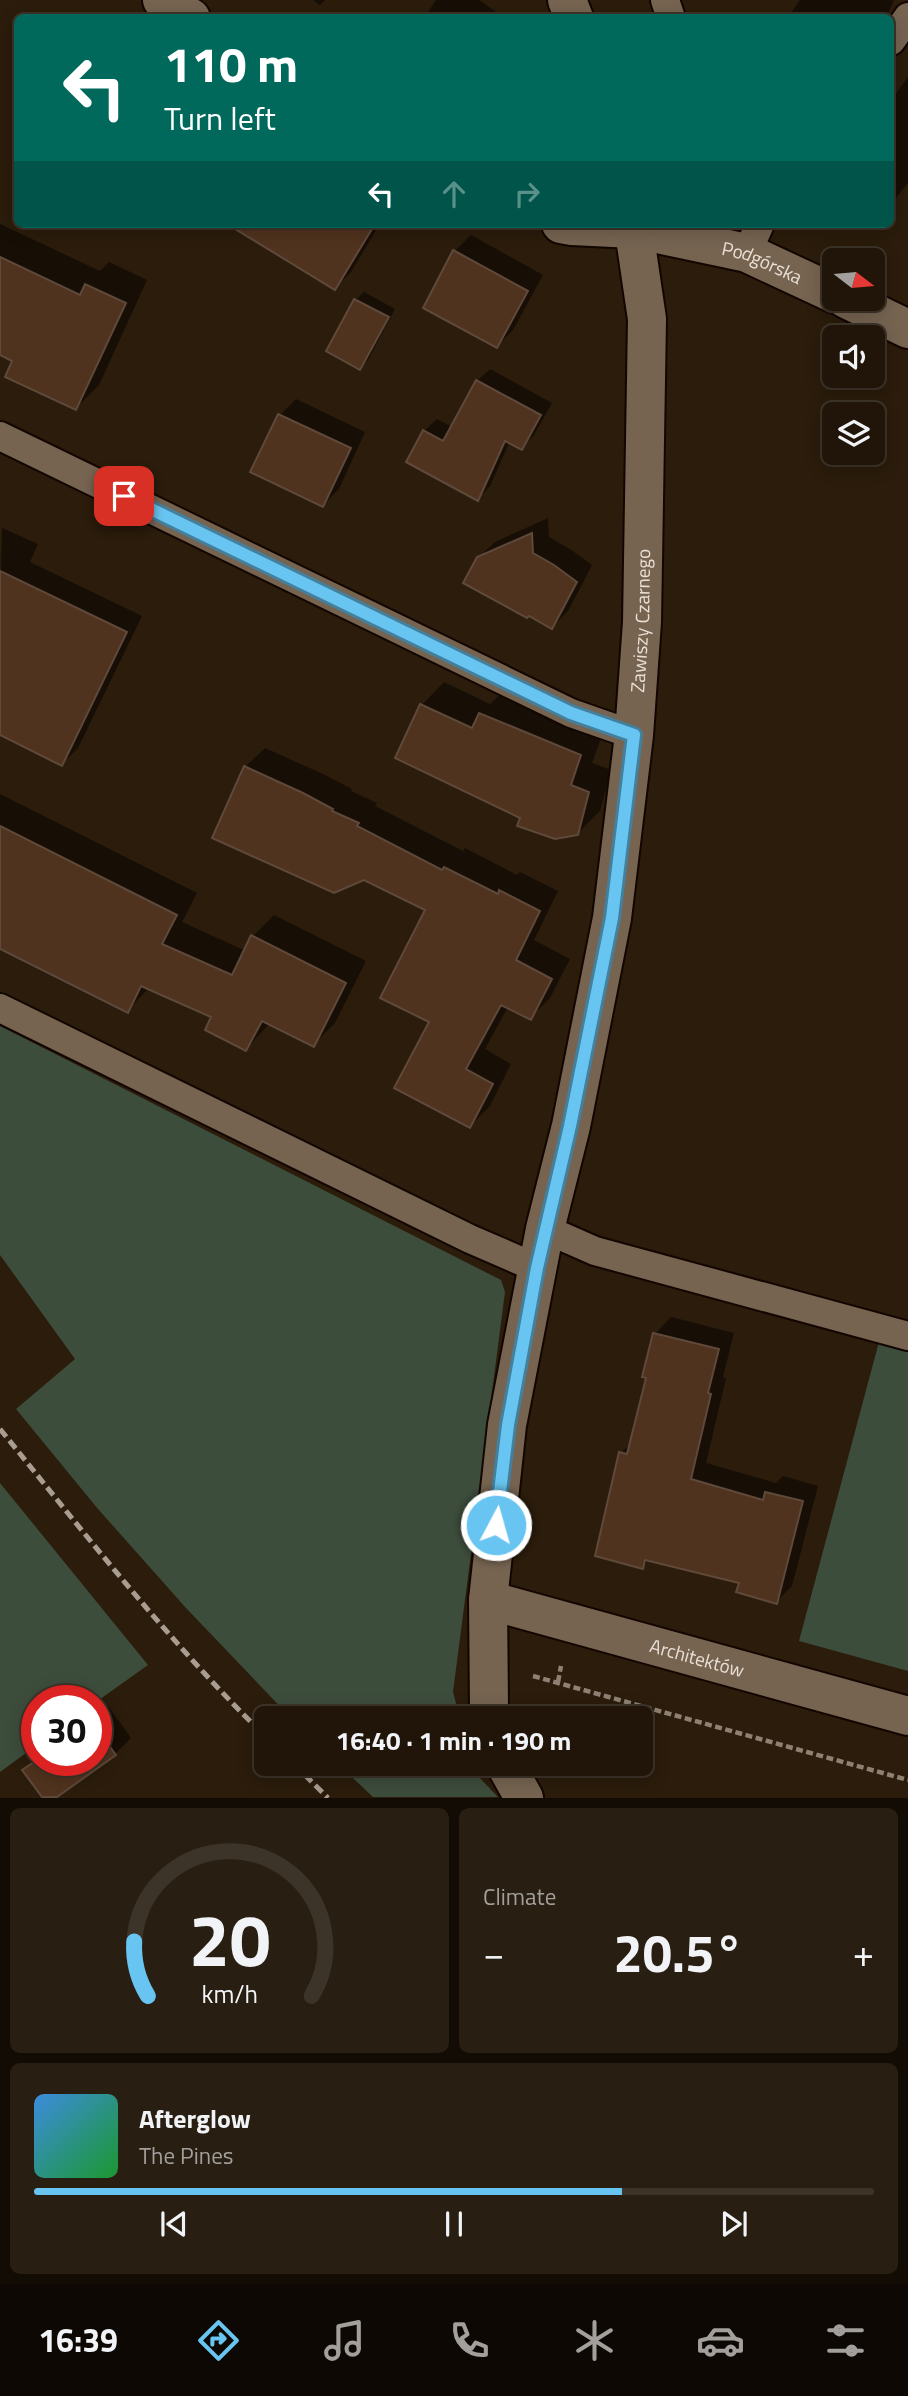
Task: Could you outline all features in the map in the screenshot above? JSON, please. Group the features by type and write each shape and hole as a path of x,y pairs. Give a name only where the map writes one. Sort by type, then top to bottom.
{"street":[{"path":"162,0 185,14"},
{"name":"Zawiszy Czarnego","path":"490,1706 488,1600 508,1425 545,1229 570,1126 612,918 634,735 642,622 647,319 633,228"},
{"name":"Podgórska","path":"653,228 753,238 822,285"},
{"path":"874,312 908,328"},
{"name":"Architektów","path":"488,1600 908,1716"},
{"path":"512,1776 524,1797"}],"lane":[{"path":"894,37 908,17"},
{"path":"0,436 571,713 634,735"},
{"path":"0,1008 470,1240 537,1268"},
{"path":"545,1229 595,1251 908,1336"}],"path":[{"path":"488,1665 908,1780"}],"green space":[{"path":"0,1026 501,1280 505,1292 453,1692 457,1706 280,1706 186,1608 98,1509 16,1409 75,1359 0,1255"},
{"path":"880,1338 908,1346 908,1671 799,1641"},
{"path":"0,1483 148,1665 112,1691 112,1685 21,1685 21,1757 0,1772"},
{"path":"351,1776 478,1776 498,1797 373,1797"}],"building":[{"path":"234,228 373,228 335,290"},
{"path":"453,250 528,291 497,348 423,308"},
{"path":"0,257 80,295 85,284 126,303 76,410 5,377 12,361 0,355"},
{"path":"354,299 389,317 360,370 326,351"},
{"path":"476,380 541,415 522,450 505,441 478,501 406,462 423,430 443,441"},
{"path":"278,414 351,448 323,507 250,472"},
{"path":"532,533 533,553 577,582 552,629 463,583 477,557"},
{"path":"0,571 127,632 62,766 0,735"},
{"path":"420,704 472,728 479,713 581,755 571,785 589,792 578,835 555,839 517,826 520,818 395,758"},
{"path":"244,766 303,793 333,809 332,811 359,823 357,826 442,870 444,867 498,894 499,890 540,911 516,960 552,979 531,1020 501,1005 466,1069 493,1084 470,1128 394,1088 429,1022 380,998 425,910 364,880 334,893 212,838"},
{"path":"0,826 177,915 162,944 232,975 251,935 346,983 314,1047 262,1021 246,1051 205,1030 211,1017 141,986 128,1013 0,949"},
{"path":"653,1333 719,1349 691,1479 763,1500 765,1492 803,1501 777,1604 736,1592 739,1583 645,1560 643,1569 595,1556 619,1452 627,1454 646,1378 642,1377"},
{"path":"26,1776 86,1776 57,1797 42,1797"}],"railway":[{"path":"0,1429 96,1548 195,1664 254,1725"},
{"path":"306,1776 328,1798"}],"route":[{"path":"124,496 571,713 634,735 612,918 570,1126 537,1268 508,1425 496,1525"}]}
